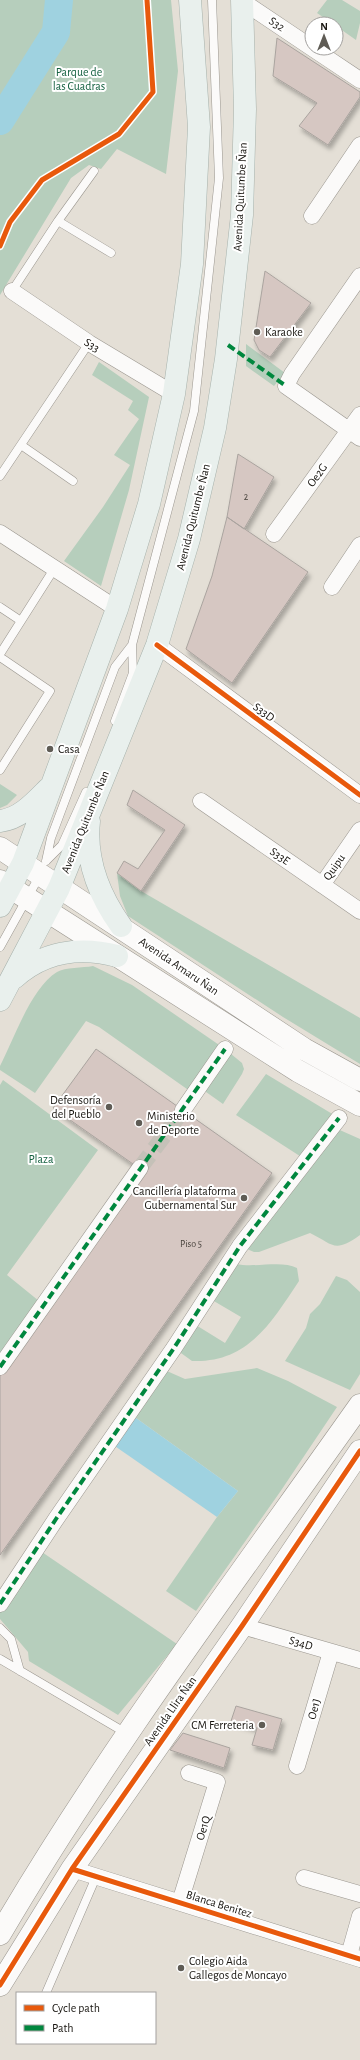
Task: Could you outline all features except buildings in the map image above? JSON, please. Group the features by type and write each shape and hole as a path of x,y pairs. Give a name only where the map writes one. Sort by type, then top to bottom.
{"main road":[{"path":"9,894 36,866 53,783 117,609 149,504 174,394 192,264 198,127 190,0"},
{"name":"Avenida Quitumbe Ñan","path":"5,991 59,888 156,645 189,539 215,428 226,358 242,215 245,109 242,0"},
{"path":"0,821 18,815 31,806 53,783"},
{"path":"90,808 88,842 94,876 104,900 121,926"},
{"path":"5,991 32,964 59,953 88,950 117,956"}],"street":[{"name":"S32","path":"242,0 304,43"},
{"name":"S32","path":"324,56 360,80"},
{"path":"312,216 360,145"},
{"path":"355,434 286,386 292,374 360,276"},
{"name":"S33","path":"12,292 89,343 174,394"},
{"name":"Oe2G","path":"274,534 355,434 360,415"},
{"path":"0,533 117,609"},
{"path":"332,587 360,545"},
{"name":"S33D","path":"156,645 360,795"},
{"name":"S33E","path":"201,801 360,911"},
{"name":"Quipu","path":"322,885 360,830"},
{"name":"Avenida Amaru Ñan","path":"0,848 36,866 59,888 121,926 304,1049 360,1080"},
{"name":"Avenida Amaru Ñan","path":"9,894 46,913 117,956 298,1071 360,1105"},
{"path":"183,1110 225,1049"},
{"path":"0,1604 56,1519 174,1348 240,1246 339,1118"},
{"path":"0,1367 140,1168"},
{"name":"Avenida Llira Ñan","path":"0,1934 38,1869 127,1733 360,1405"},
{"name":"Avenida Llira Ñan","path":"0,1985 72,1869 242,1626 360,1451"},
{"name":"S34D","path":"242,1626 360,1660"},
{"name":"Oe1J","path":"297,1766 331,1652"},
{"name":"Oe1Q","path":"180,1902 217,1782 189,1773"},
{"name":"Blanca Benitez","path":"72,1869 354,1957"},
{"path":"304,1878 360,1894"},
{"path":"354,1957 360,1916"}],"lane":[{"path":"111,732 133,673 132,645 194,411 219,178 212,0"},
{"path":"12,292 58,221 94,171"},
{"path":"58,221 111,253"},
{"path":"0,476 89,343"},
{"path":"21,445 73,481"},
{"path":"0,654 54,569"},
{"path":"0,607 21,621"},
{"path":"36,866 51,838 115,667 132,645"},
{"path":"0,657 50,691 0,770"},
{"path":"36,866 62,845 91,782"},
{"path":"0,947 9,894"},
{"path":"0,1628 11,1639 20,1671"},
{"path":"0,1659 127,1733"},
{"path":"46,1992 96,1877"}],"green space":[{"name":"Parque de las Cuadras","path":"0,0 171,0 178,71 166,174 117,149 101,169 89,165 71,178 0,295"},
{"path":"327,0 342,0 360,11 360,23 356,40 344,32 344,16 321,16 317,13"},
{"path":"246,344 285,373 274,386 246,366"},
{"path":"99,362 149,397 129,490 101,586 64,561 103,507 130,465 114,455 139,419 128,410 133,401 92,375"},
{"path":"0,784 17,795 7,805 0,808"},
{"path":"117,873 141,891 360,1018 360,1064 283,1017 128,916 120,896"},
{"path":"93,966 132,985 225,1049 242,1063 244,1069 242,1074 223,1104 199,1087 194,1094 99,1027 86,1021 35,1093 0,1070 0,1066 24,1015 39,990 60,970"},
{"path":"266,1074 339,1118 333,1127 360,1139 360,1235 351,1241 339,1246 329,1243 310,1233 259,1252 254,1252 240,1246 306,1160 236,1115"},
{"name":"Plaza","path":"3,1080 98,1150 7,1275 39,1301 0,1358 0,1085"},
{"path":"236,1264 276,1264 291,1266 297,1268 299,1281 268,1325 256,1338 243,1348 212,1360 192,1361 174,1348 191,1322 225,1343 241,1317 207,1297"},
{"path":"336,1276 347,1280 360,1292 360,1374 350,1390 285,1361 306,1328 310,1314 320,1304"},
{"path":"160,1368 185,1379 257,1368 288,1381 337,1407 280,1492 196,1611 166,1591 217,1517 238,1491 129,1413"},
{"path":"36,1548 177,1644 118,1715 29,1661 28,1652 0,1619 0,1604"}],"water":[{"path":"129,1413 238,1491 217,1517 109,1442"}],"waterway":[{"path":"0,121 56,32 59,0"}],"tunnel":[{"path":"140,1168 183,1110"}],"marked path":[{"path":"228,345 286,386"},
{"path":"0,1367 225,1049"},
{"path":"0,1604 56,1519 174,1348 240,1246 339,1118"}],"cycle path":[{"path":"0,246 10,222 42,180 119,134 153,92 147,0"},
{"path":"157,645 360,795"},
{"path":"0,1985 72,1869 242,1626 360,1451"},
{"path":"72,1869 360,1959"}],"place":[{"name":"Karaoke","path":"257,332"},
{"name":"Casa","path":"50,749"},
{"name":"Defensoría del Pueblo","path":"109,1107"},
{"name":"Ministerio de Deporte","path":"139,1123"},
{"name":"Cancillería plataforma Gubernamental Sur","path":"244,1198"},
{"name":"CM Ferreteria","path":"262,1725"},
{"name":"Colegio Aida Gallegos de Moncayo","path":"181,1968"}]}
